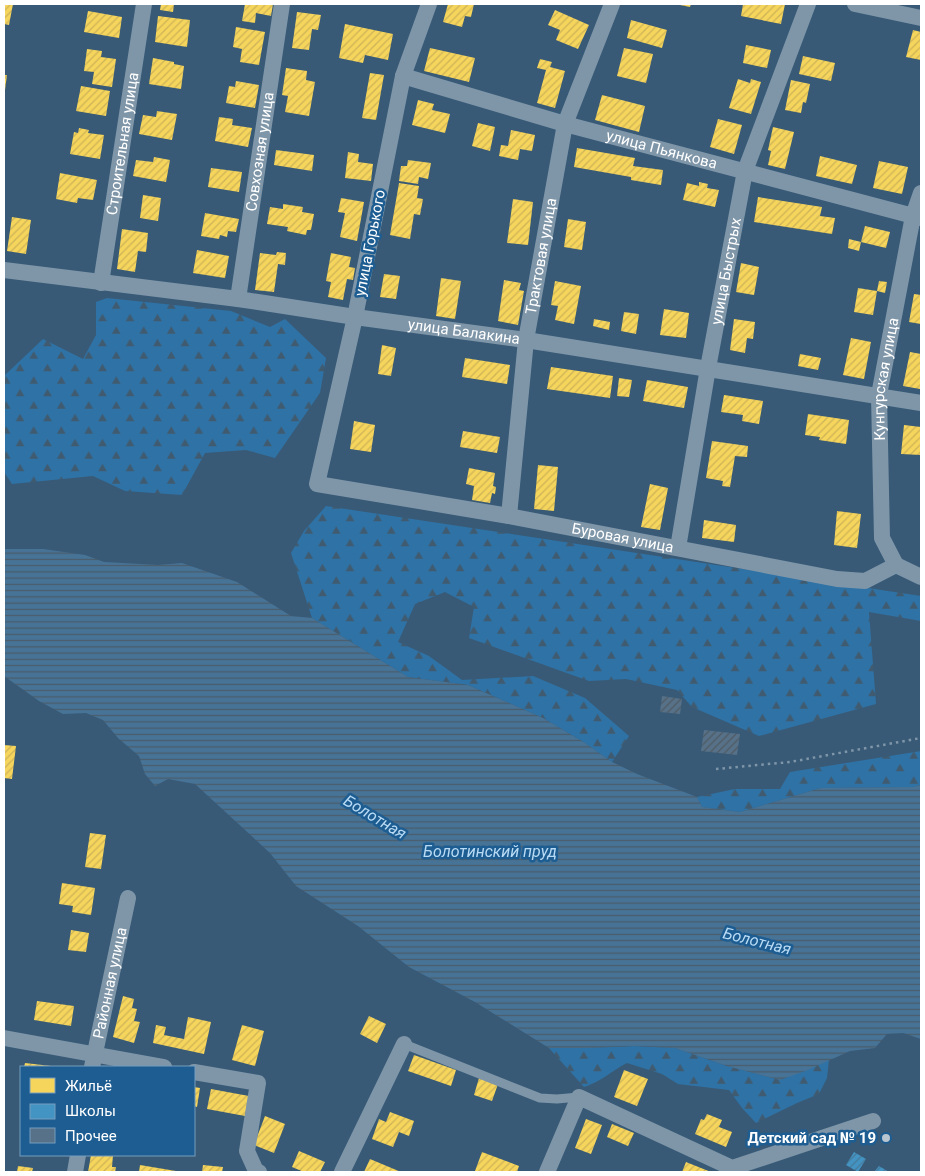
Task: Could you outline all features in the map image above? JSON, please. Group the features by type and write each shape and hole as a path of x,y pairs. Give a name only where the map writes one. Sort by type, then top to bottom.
{"street":[{"name":"Строительная улица","path":"101,283 144,4"},
{"name":"Совхозная улица","path":"238,299 282,4"},
{"name":"улица Горького","path":"317,484 355,317 403,76 429,4"},
{"name":"Трактовая улица","path":"509,516 526,340 566,124 612,4"},
{"name":"улица Быстрых","path":"678,548 708,368 745,171 808,4"},
{"path":"854,4 921,18"},
{"name":"улица Пьянкова","path":"403,76 566,124 917,217"},
{"name":"Кунгурская улица","path":"896,565 882,538 879,395 921,193"},
{"name":"улица Балакина","path":"4,270 238,299 526,340 921,403"},
{"name":"Буровая улица","path":"317,484 509,516 837,579 865,581 896,565"},
{"path":"896,565 921,577"},
{"name":"Районная улица","path":"93,1061 128,898"},
{"path":"4,1038 93,1061 152,1066"},
{"path":"342,1172 404,1044"},
{"path":"195,1072 258,1083 247,1151 256,1171 259,1172"},
{"path":"547,1172 579,1097 732,1168 753,1166 873,1121"},
{"path":"75,1172 78,1156"}],"lane":[{"path":"404,1044 540,1098 579,1097"}],"path":[{"path":"716,769 790,762 921,738"}],"green space":[{"path":"107,298 231,311 270,327 285,319 326,358 320,393 275,458 246,450 205,453 182,495 125,491 93,476 12,484 4,472 4,376 43,339 83,359 96,335 96,302"},
{"path":"326,506 921,596 921,621 869,612 876,704 759,736 692,707 677,690 626,679 589,681 469,638 474,607 445,592 415,604 398,642 429,656 462,680 533,676 585,698 629,736 612,762 585,743 543,718 468,685 408,677 312,618 291,553 304,531"},
{"path":"921,751 921,785 913,787 821,788 740,812 702,807 697,797 735,789 780,789 790,772"},
{"path":"634,1046 675,1048 727,1066 780,1080 829,1060 827,1078 819,1094 756,1123 729,1090 678,1084 662,1074 627,1063 584,1087 549,1048"}],"water":[{"name":"Болотинский пруд","path":"4,549 43,549 85,555 104,562 158,565 182,563 237,582 291,616 312,618 408,677 468,685 543,718 585,743 612,762 637,774 697,797 702,807 740,812 821,788 913,787 921,785 921,1039 903,1033 887,1034 875,1048 850,1051 780,1080 727,1066 675,1048 634,1046 549,1048 475,1002 409,967 358,926 296,886 270,853 195,784 168,779 155,786 145,774 139,756 118,738 103,720 86,713 63,714 39,701 4,676"}],"building: Жильё":[{"path":"4,4 13,4 9,25 4,24"},
{"path":"161,4 174,4 173,12 160,10"},
{"path":"245,4 273,4 271,16 256,13 255,23 242,21"},
{"path":"448,4 474,4 471,17 465,16 462,27 443,22"},
{"path":"675,4 691,4 690,7"},
{"path":"743,4 785,4 781,24 741,16"},
{"path":"555,10 589,25 578,49 556,40 560,30 548,25"},
{"path":"88,11 122,17 119,38 84,32"},
{"path":"297,12 321,15 318,30 312,29 309,50 292,48"},
{"path":"158,16 190,20 187,47 155,42"},
{"path":"631,20 667,30 662,48 627,38"},
{"path":"345,24 393,34 388,60 365,55 363,63 339,58"},
{"path":"236,27 265,32 259,65 240,62 242,49 233,47"},
{"path":"913,30 921,32 921,60 906,57"},
{"path":"746,45 771,50 767,68 743,63"},
{"path":"430,48 475,58 469,82 424,71"},
{"path":"624,48 653,54 646,83 617,76"},
{"path":"87,49 102,51 101,57 116,59 112,87 92,84 94,72 84,71"},
{"path":"803,56 835,63 831,81 799,74"},
{"path":"153,58 184,66 181,89 149,84"},
{"path":"540,59 552,62 550,67 565,71 555,108 537,103 546,70 537,68"},
{"path":"286,68 307,71 306,80 315,82 309,116 285,112 288,96 282,95"},
{"path":"370,73 384,75 376,120 362,118"},
{"path":"4,75 7,75 5,90 4,90"},
{"path":"738,79 750,83 751,79 761,82 751,114 729,108"},
{"path":"791,80 810,84 806,103 803,102 801,113 785,110"},
{"path":"236,81 259,85 255,108 226,103 229,86 235,87"},
{"path":"81,86 110,91 106,116 76,111"},
{"path":"602,95 645,106 639,132 595,120"},
{"path":"418,100 434,104 432,110 450,114 445,133 412,125"},
{"path":"157,111 177,114 172,140 139,134 143,115 156,117"},
{"path":"219,117 233,119 232,125 252,128 248,147 215,141"},
{"path":"718,119 742,125 734,154 710,147"},
{"path":"478,123 495,127 490,151 472,146"},
{"path":"773,127 794,132 785,169 768,165 771,151 768,150"},
{"path":"79,128 89,130 88,133 104,135 100,159 70,154 74,132 78,133"},
{"path":"511,130 535,135 532,151 520,149 518,160 499,156 501,145 508,146"},
{"path":"577,148 635,158 633,166 663,170 661,185 631,180 631,177 574,167"},
{"path":"276,150 314,155 312,171 274,165"},
{"path":"348,152 359,154 358,162 373,164 371,181 345,178"},
{"path":"820,156 857,165 852,184 816,176"},
{"path":"154,157 170,160 166,182 133,176 136,160 153,162"},
{"path":"408,160 431,163 428,179 419,177 418,184 399,181 401,166 407,166"},
{"path":"879,161 908,167 902,194 873,188"},
{"path":"211,168 242,172 239,192 208,187"},
{"path":"60,173 97,180 93,200 78,198 77,203 56,199"},
{"path":"699,182 708,184 707,188 719,190 715,207 683,200 687,183 699,186"},
{"path":"399,183 419,186 417,198 423,199 420,215 414,214 410,239 390,235"},
{"path":"143,195 161,198 158,221 140,218"},
{"path":"758,197 822,207 820,216 835,218 832,234 754,222"},
{"path":"341,198 364,202 357,241 340,237 345,213 338,212"},
{"path":"513,199 533,202 528,245 507,243"},
{"path":"283,204 303,207 302,212 314,214 311,230 307,230 306,235 287,231 288,227 267,224 270,207 283,209"},
{"path":"205,213 239,219 236,232 228,231 227,237 220,235 219,239 201,236"},
{"path":"12,217 31,220 26,254 7,251"},
{"path":"568,219 586,222 582,250 564,247"},
{"path":"865,226 890,232 886,248 861,242"},
{"path":"122,229 148,233 146,252 138,251 135,272 117,269"},
{"path":"849,239 861,242 859,251 848,248"},
{"path":"197,250 229,256 225,278 193,273"},
{"path":"277,252 286,253 285,265 278,264 274,292 255,290 260,253 276,255"},
{"path":"331,253 351,257 349,267 355,268 353,280 347,279 343,300 328,297 331,282 326,281"},
{"path":"741,263 759,267 754,295 736,292"},
{"path":"384,274 400,276 396,299 380,297"},
{"path":"441,278 461,281 455,319 436,316"},
{"path":"504,280 521,283 519,290 524,291 518,325 498,321"},
{"path":"555,281 581,286 574,324 555,320 558,306 551,305"},
{"path":"879,281 887,282 885,293 877,291"},
{"path":"858,288 877,291 873,315 854,312"},
{"path":"914,294 921,295 921,324 909,322"},
{"path":"664,309 689,313 686,338 660,335"},
{"path":"624,312 639,314 636,334 621,331"},
{"path":"594,319 610,322 609,330 593,326"},
{"path":"734,319 755,322 753,339 747,338 745,353 730,350"},
{"path":"851,338 871,342 864,379 843,375"},
{"path":"382,345 396,348 391,376 378,374"},
{"path":"910,352 921,354 920,389 903,386"},
{"path":"800,354 821,358 818,370 798,366"},
{"path":"465,358 510,365 507,384 462,377"},
{"path":"551,367 613,376 610,398 547,389"},
{"path":"619,378 632,380 629,397 617,396"},
{"path":"647,380 688,387 684,408 643,401"},
{"path":"724,395 763,401 759,424 742,421 743,415 721,412"},
{"path":"808,414 849,420 846,444 819,440 820,437 805,435"},
{"path":"354,421 375,425 371,452 350,449"},
{"path":"904,425 921,427 921,455 901,454"},
{"path":"463,431 500,437 497,453 460,447"},
{"path":"712,441 748,446 747,457 735,456 730,487 722,486 723,481 706,478"},
{"path":"538,465 558,467 554,511 534,509"},
{"path":"469,468 495,473 493,486 496,487 495,494 492,493 490,503 472,500 474,486 466,484"},
{"path":"650,484 668,488 660,530 641,527"},
{"path":"837,511 861,514 857,548 834,545"},
{"path":"704,520 736,525 734,542 702,538"},
{"path":"4,745 16,746 12,779 4,778"},
{"path":"90,833 106,835 101,869 85,867"},
{"path":"62,883 95,888 91,915 72,912 73,906 59,904"},
{"path":"71,930 89,933 86,952 68,950"},
{"path":"123,996 134,999 132,1008 137,1009 134,1021 140,1022 134,1043 113,1037"},
{"path":"37,1001 74,1006 71,1026 34,1020"},
{"path":"369,1016 386,1024 377,1043 360,1034"},
{"path":"188,1017 211,1022 204,1054 153,1043 156,1025 166,1027 164,1035 184,1039"},
{"path":"242,1025 264,1031 255,1066 232,1060"},
{"path":"414,1055 456,1070 451,1086 408,1071"},
{"path":"25,1063 51,1066 24,1066"},
{"path":"624,1070 648,1079 637,1106 614,1097"},
{"path":"479,1078 498,1084 492,1101 474,1095"},
{"path":"195,1087 200,1088 197,1107 195,1106"},
{"path":"211,1089 249,1096 245,1116 207,1109"},
{"path":"390,1112 414,1121 409,1136 399,1132 393,1147 372,1139 379,1119 386,1122"},
{"path":"707,1114 722,1120 719,1127 732,1132 726,1147 695,1134 701,1119 704,1120"},
{"path":"265,1116 285,1124 274,1153 254,1145"},
{"path":"586,1119 602,1125 591,1154 575,1148"},
{"path":"612,1124 634,1133 628,1146 607,1137"},
{"path":"299,1151 325,1162 320,1172 304,1172 292,1167"},
{"path":"482,1152 519,1166 517,1172 475,1171"},
{"path":"91,1156 113,1156 112,1167 116,1167 115,1172 88,1172"},
{"path":"370,1159 401,1172 364,1172"},
{"path":"686,1162 711,1172 682,1172"},
{"path":"140,1165 176,1171 176,1172 139,1172"},
{"path":"203,1165 223,1167 222,1172 202,1172"},
{"path":"18,1166 33,1168 32,1172 17,1172"}],"building: Школы":[{"path":"854,1152 866,1159 858,1172 846,1165"},
{"path":"879,1166 889,1172 874,1172"}],"building: Прочее":[{"path":"662,696 682,699 680,714 660,712"},
{"path":"704,730 740,734 737,755 701,751"}],"place":[{"name":"Детский сад № 19","path":"886,1138"}],"water label":[{"name":"Болотная","path":"375,817"},
{"name":"Болотная","path":"757,941"}]}
